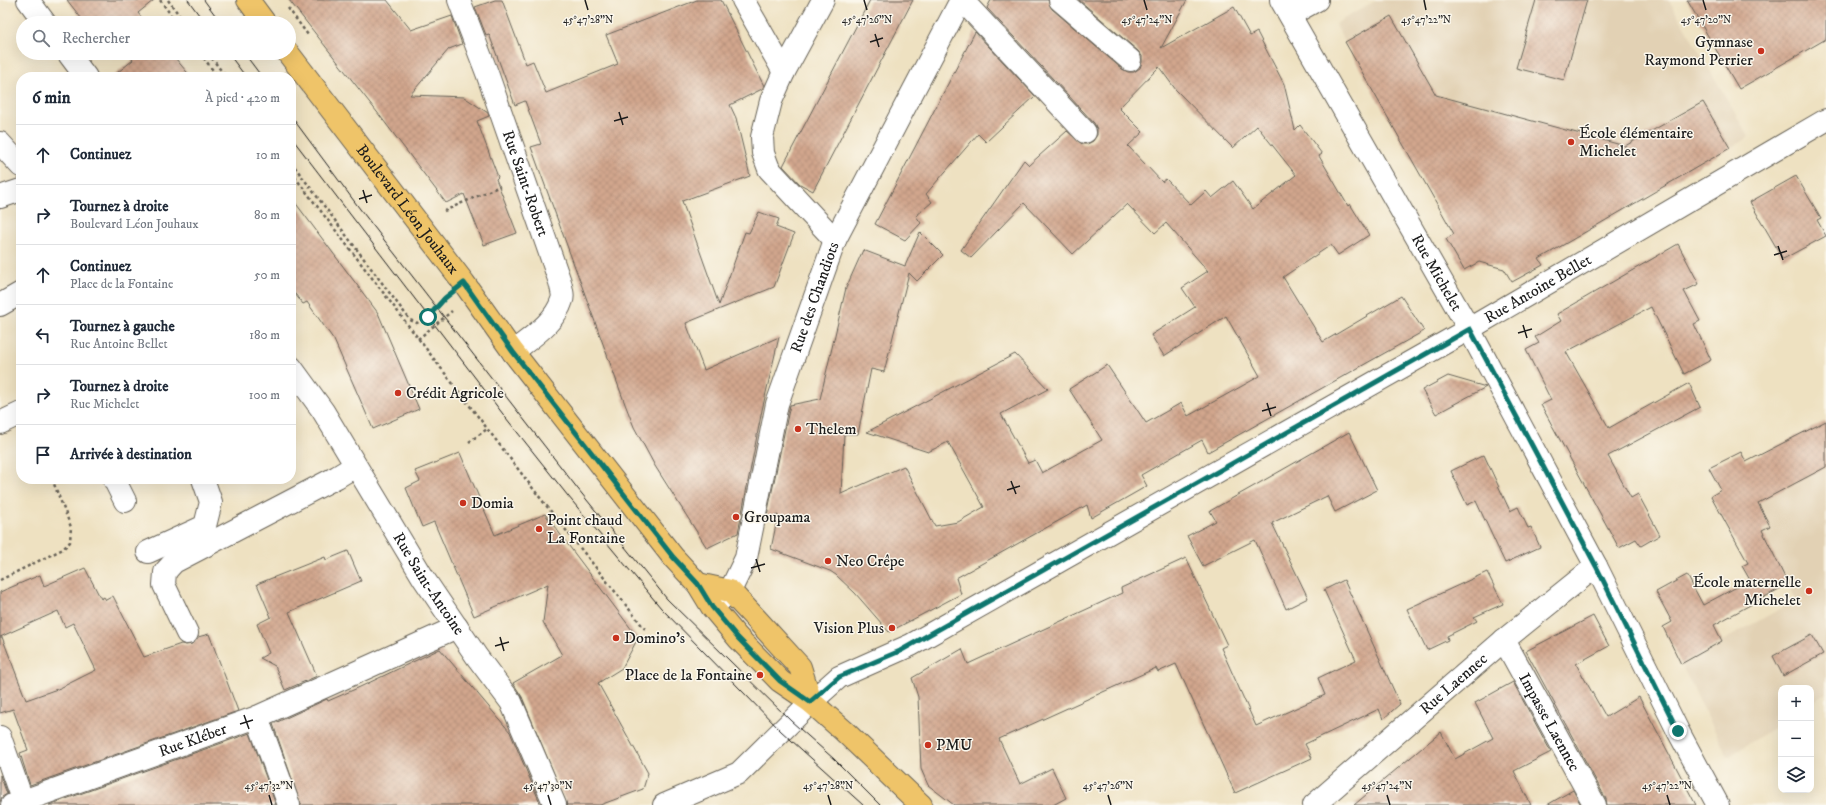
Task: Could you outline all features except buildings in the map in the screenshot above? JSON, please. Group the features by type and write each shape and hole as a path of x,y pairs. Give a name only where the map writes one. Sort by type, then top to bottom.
{"main road":[{"path":"248,0 260,16"},
{"name":"Boulevard Léon Jouhaux","path":"293,60 454,271 513,352 673,557 698,584"},
{"path":"698,584 730,592 800,667 810,702"},
{"path":"698,584 712,607 738,638 780,681 810,702 844,731 915,799"}],"street":[{"path":"28,0 40,16"},
{"name":"Rue Saint-Robert","path":"459,0 523,175 560,282 563,299 556,312 543,327 513,352"},
{"path":"743,0 784,72"},
{"path":"822,0 784,72 771,101 762,137 763,153 769,169 835,240"},
{"path":"961,0 1085,132"},
{"name":"Rue des Chandiots","path":"712,607 730,592 746,558 777,404 835,240 961,0"},
{"path":"1060,0 1130,60"},
{"path":"1286,8 1317,0"},
{"name":"Rue Michelet","path":"1286,8 1470,329 1596,566 1678,731 1718,805"},
{"path":"73,60 82,72"},
{"name":"Rue Antoine Bellet","path":"810,702 839,677 900,651 1470,329 1826,120"},
{"path":"0,143 16,161"},
{"path":"0,197 16,192"},
{"path":"0,305 16,296"},
{"name":"Rue Saint-Antoine","path":"296,374 323,411 424,579 511,702 555,805"},
{"path":"0,423 16,415"},
{"path":"186,633 164,585 165,572 174,562 337,477 355,466"},
{"path":"116,484 124,501"},
{"path":"148,552 205,526 211,502 205,484"},
{"name":"Rue Laennec","path":"1314,805 1504,640 1596,566"},
{"name":"Rue Kléber","path":"20,804 257,717 457,627"},
{"name":"Impasse Laennec","path":"1504,640 1594,805"},
{"path":"664,805 739,773 810,702"},
{"path":"257,717 289,805"},
{"path":"0,737 20,804"}],"path":[{"path":"160,0 173,16"},
{"path":"168,0 180,16"},
{"path":"205,60 214,72"},
{"path":"213,60 222,72"},
{"path":"296,169 410,320 417,323 428,317 445,298 450,304"},
{"path":"444,211 523,175"},
{"path":"296,179 541,499 645,629"},
{"path":"418,339 455,309"},
{"path":"469,442 487,429"},
{"path":"0,580 63,549 70,542 71,527 54,484"}],"shaded area":[{"name":"École élémentaire Michelet","path":"1377,0 1669,0 1749,137 1539,259 1543,265 1512,282 1504,269 1479,262 1464,270 1446,239 1454,234 1335,24"},
{"name":"École maternelle Michelet","path":"1826,421 1826,652 1823,654 1826,661 1826,693 1814,701 1814,685 1778,685 1778,725 1728,757 1681,664 1796,600 1731,469"}],"tram line":[{"path":"188,0 200,16"},
{"path":"204,0 216,16"},
{"path":"233,60 242,72"},
{"path":"249,60 258,72"},
{"path":"296,123 360,209 578,489 667,599 791,721 834,759 880,805"},
{"path":"296,144 506,418 568,496 661,608 781,731 863,805"}],"place":[{"name":"Gymnase Raymond Perrier","path":"1761,51"},
{"name":"École élémentaire Michelet","path":"1571,142"},
{"name":"Crédit Agricole","path":"398,393"},
{"name":"Thelem","path":"798,429"},
{"name":"Domia","path":"463,503"},
{"name":"Groupama","path":"736,517"},
{"name":"Point chaud La Fontaine","path":"539,529"},
{"name":"Neo Crêpe","path":"828,561"},
{"name":"École maternelle Michelet","path":"1809,591"},
{"name":"Vision Plus","path":"892,628"},
{"name":"Domino's","path":"616,638"},
{"name":"Place de la Fontaine","path":"760,675"},
{"name":"PMU","path":"928,745"}],"route":[{"path":"428,317 445,298 464,283 513,352 673,557 698,584 712,607 738,638 780,681 810,702 839,677 900,651 1470,329 1596,566 1678,731"}]}
